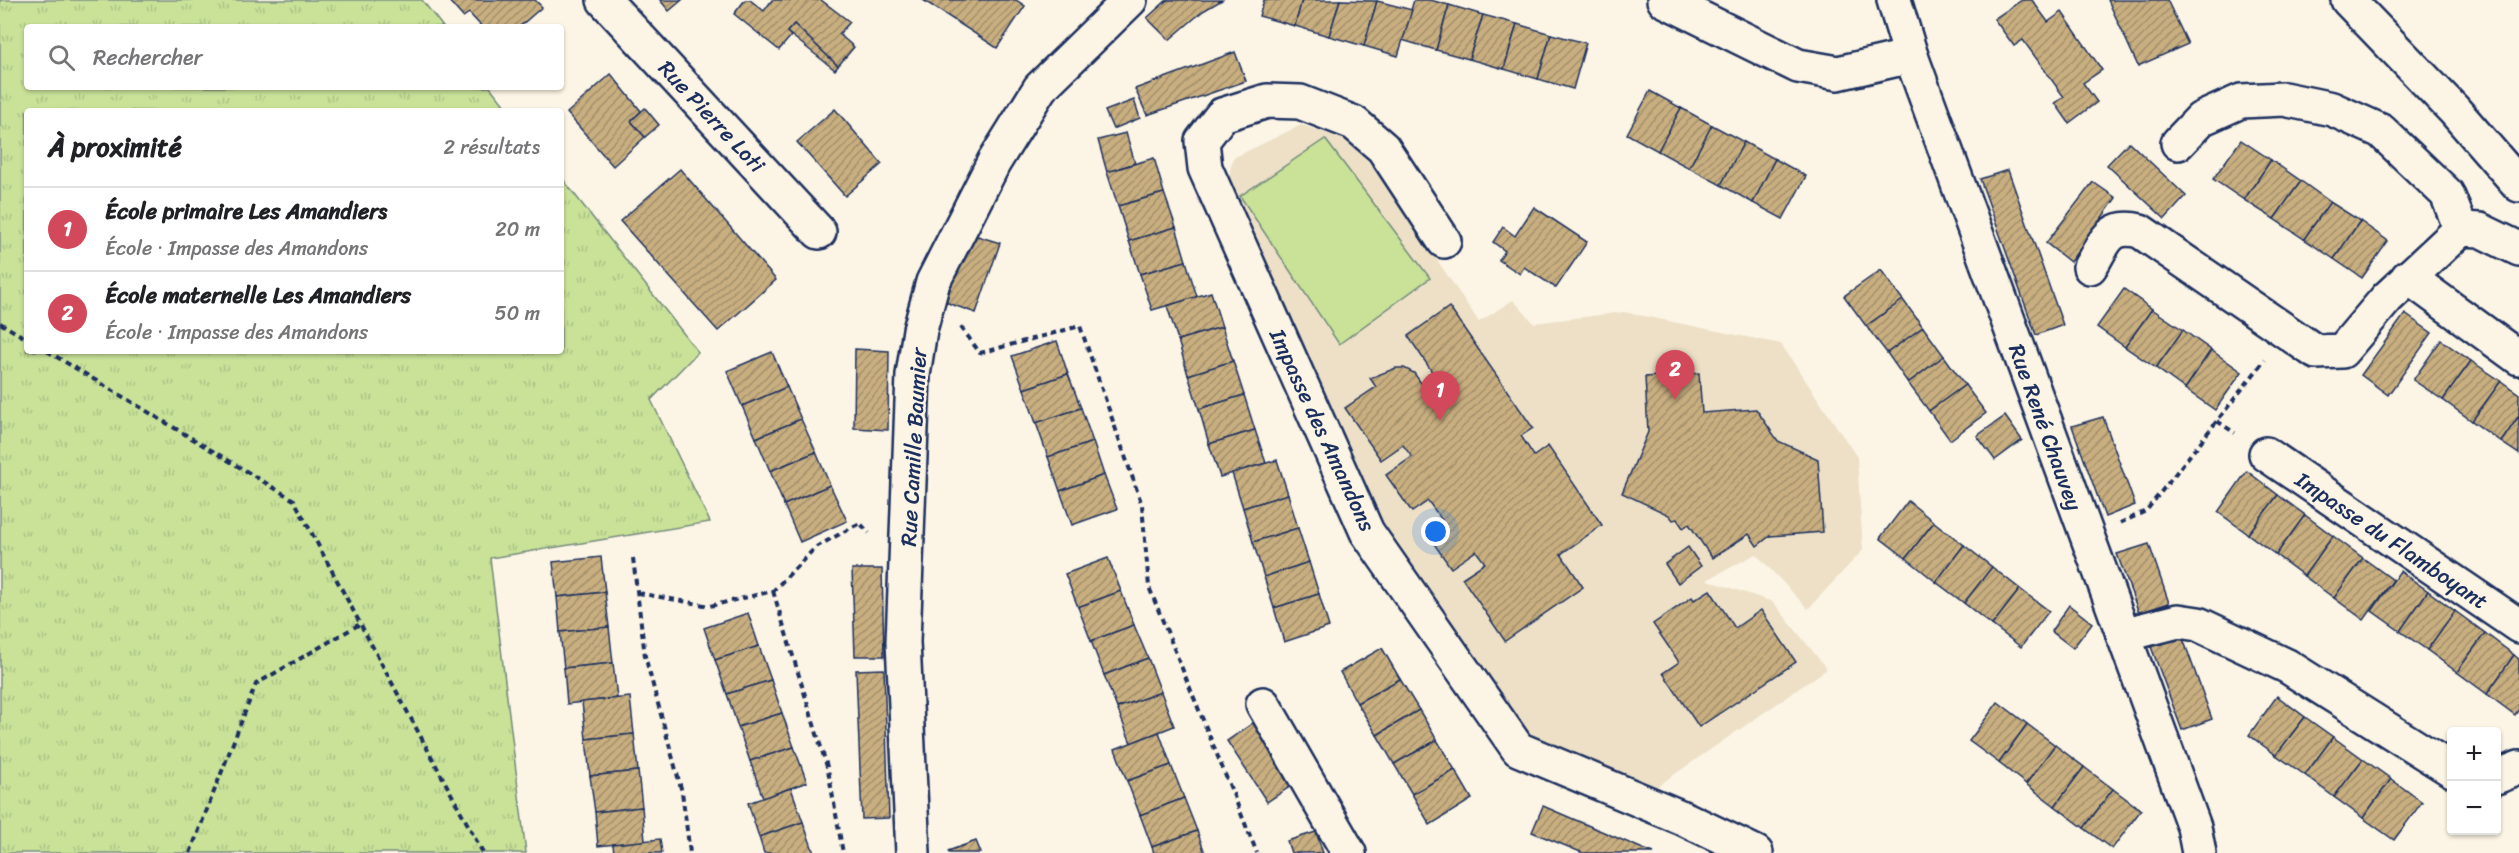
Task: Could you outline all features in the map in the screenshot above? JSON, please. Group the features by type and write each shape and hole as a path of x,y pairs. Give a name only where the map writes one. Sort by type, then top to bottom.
{"street":[{"name":"Rue Pierre Loti","path":"604,0 819,232"},
{"name":"Rue Camille Baumier","path":"913,853 903,642 914,375 927,305 933,282 994,162 1040,88 1130,0"},
{"path":"1664,0 1798,66 1838,73 1911,56"},
{"name":"Rue René Chauvey","path":"1894,0 1911,56 2194,827 2199,853"},
{"path":"2348,0 2454,110 2519,185"},
{"path":"2178,143 2201,119 2241,101 2284,99 2331,109 2381,130 2447,194 2461,229"},
{"name":"Impasse des Amandons","path":"1443,241 1383,148 1354,123 1300,102 1268,101 1222,115 1202,141 1205,168 1367,532 1518,749 1685,819 1756,853"},
{"path":"2090,267 2112,232 2126,227 2140,231 2316,352 2342,351 2387,298 2461,229 2480,230 2519,249"},
{"path":"2408,277 2519,358"},
{"name":"Impasse du Flamboyant","path":"2266,453 2519,626"},
{"path":"2122,634 2178,621 2198,624 2288,666 2447,767"},
{"path":"1263,704 1349,853"},
{"path":"2501,775 2519,768"}],"path":[{"path":"927,305 951,314 980,353 1080,326 1142,505 1149,587 1257,853"},
{"path":"0,322 24,337"},
{"path":"2146,511 2287,332"},
{"path":"52,354 294,500 483,853"},
{"path":"638,593 710,606 773,591 816,547 860,523 868,533 907,535"},
{"path":"633,558 645,656 682,792 690,853"},
{"path":"773,591 828,770 843,853"},
{"path":"190,853 256,684 360,624"}],"shaded area":[{"path":"1301,125 1343,138 1375,168 1479,322 1513,300 1534,323 1624,312 1781,344 1857,457 1863,550 1808,609 1756,554 1707,580 1773,602 1827,669 1649,792 1530,735 1380,519 1227,184 1233,158"}],"green space":[{"path":"0,0 422,0 441,24 24,24 24,90 492,90 507,108 24,108 24,354 564,354 564,181 698,352 651,400 710,522 490,558 526,853 0,853"},
{"path":"1325,139 1430,278 1339,344 1240,196"}],"building":[{"path":"448,0 535,0 542,7 522,24 479,24 469,13 463,17"},
{"path":"660,0 682,0 669,11"},
{"path":"745,0 750,0 764,11 772,0 821,0 850,22 839,34 854,47 838,66 794,24 787,32 791,36 779,50 734,14"},
{"path":"923,0 1016,0 1025,6 997,48"},
{"path":"1167,0 1222,0 1203,11 1169,40 1147,18"},
{"path":"1264,0 1302,0 1295,26 1259,16"},
{"path":"1302,0 1340,0 1329,36 1295,26"},
{"path":"1340,0 1377,1 1364,46 1329,36"},
{"path":"1414,0 1430,0 1449,5 1436,50 1402,40"},
{"path":"2022,0 2032,0 2048,22 2062,12 2102,70 2083,83 2097,102 2069,123 2055,103 2064,97 2023,40 2014,46 1994,19"},
{"path":"2108,0 2167,0 2188,44 2138,66"},
{"path":"1377,1 1412,10 1398,56 1364,46"},
{"path":"1449,5 1483,15 1469,59 1436,50"},
{"path":"1483,15 1517,24 1504,69 1469,59"},
{"path":"794,24 838,66 835,70 787,32"},
{"path":"1517,24 1551,34 1538,79 1504,69"},
{"path":"1551,34 1586,43 1573,89 1538,79"},
{"path":"1235,52 1246,81 1147,115 1135,89"},
{"path":"611,74 641,111 631,121 645,137 613,166 567,113"},
{"path":"1650,91 1681,108 1658,151 1627,134"},
{"path":"1134,100 1140,118 1113,129 1105,111"},
{"path":"645,108 659,125 645,137 631,121"},
{"path":"1681,108 1712,125 1689,168 1658,151"},
{"path":"835,109 882,164 845,196 797,142"},
{"path":"1712,125 1744,142 1721,185 1689,168"},
{"path":"1126,133 1135,163 1107,172 1098,140"},
{"path":"2241,140 2271,160 2244,200 2213,179"},
{"path":"1744,142 1775,159 1753,203 1721,185"},
{"path":"2129,142 2186,196 2165,219 2107,165"},
{"path":"1154,158 1164,193 1118,206 1107,172"},
{"path":"1775,159 1806,176 1783,219 1753,203"},
{"path":"2271,160 2301,181 2274,219 2244,200"},
{"path":"680,169 776,280 718,331 620,221"},
{"path":"2008,170 2063,325 2036,335 1980,179"},
{"path":"2301,181 2330,202 2304,239 2274,219"},
{"path":"2093,182 2116,198 2070,262 2046,243"},
{"path":"1164,193 1176,227 1129,241 1118,206"},
{"path":"2330,202 2360,221 2334,259 2304,239"},
{"path":"1534,207 1587,242 1556,288 1524,267 1520,274 1499,260 1505,251 1493,242 1503,227 1515,236"},
{"path":"2360,221 2388,241 2362,278 2334,259"},
{"path":"1176,227 1186,261 1140,274 1129,241"},
{"path":"971,234 1000,243 976,313 945,302"},
{"path":"1186,261 1197,297 1152,310 1140,274"},
{"path":"1881,270 1903,300 1866,326 1844,296"},
{"path":"2124,289 2152,309 2125,347 2097,327"},
{"path":"1211,292 1222,327 1178,340 1167,306"},
{"path":"1903,300 1923,327 1887,353 1866,326"},
{"path":"1449,307 1533,428 1521,436 1534,456 1548,446 1602,525 1561,554 1583,587 1505,641 1462,578 1485,563 1476,551 1451,568 1425,531 1442,520 1428,501 1412,512 1386,475 1412,457 1403,445 1381,460 1345,408 1376,387 1370,378 1396,368 1404,368 1414,373 1430,396 1443,388 1408,336"},
{"path":"2152,309 2183,330 2156,368 2125,347"},
{"path":"2405,314 2432,333 2388,395 2361,375"},
{"path":"1222,327 1233,361 1188,375 1178,340"},
{"path":"1923,327 1944,356 1908,383 1887,353"},
{"path":"2183,330 2211,350 2185,389 2156,368"},
{"path":"2441,340 2471,361 2443,400 2413,380"},
{"path":"1057,341 1068,374 1024,389 1012,356"},
{"path":"855,349 889,351 888,430 854,428"},
{"path":"2211,350 2242,372 2215,410 2185,389"},
{"path":"772,352 787,387 742,406 727,371"},
{"path":"1944,356 1965,385 1929,411 1908,383"},
{"path":"1233,361 1244,395 1199,409 1188,375"},
{"path":"2471,361 2501,381 2472,421 2443,400"},
{"path":"1699,373 1702,413 1756,409 1778,441 1818,459 1823,532 1770,536 1757,546 1749,534 1712,558 1689,524 1683,528 1677,519 1673,520 1669,515 1622,493 1648,432 1645,377"},
{"path":"1068,374 1081,408 1036,423 1024,389"},
{"path":"2501,381 2519,394 2519,416 2501,442 2472,421"},
{"path":"1965,385 1986,413 1950,440 1929,411"},
{"path":"787,387 801,419 756,438 742,406"},
{"path":"1244,395 1255,430 1209,444 1199,409"},
{"path":"1081,408 1093,442 1048,457 1036,423"},
{"path":"2005,416 2022,440 1995,460 1977,436"},
{"path":"2519,416 2519,454 2501,442"},
{"path":"2103,417 2135,505 2105,517 2072,426"},
{"path":"801,419 816,452 770,471 756,438"},
{"path":"1255,430 1266,463 1220,477 1209,444"},
{"path":"1093,442 1104,475 1060,491 1048,457"},
{"path":"816,452 830,485 784,505 770,471"},
{"path":"1277,460 1288,494 1243,508 1232,473"},
{"path":"2247,471 2278,495 2248,534 2218,512"},
{"path":"1104,475 1117,509 1072,525 1060,491"},
{"path":"830,485 847,521 800,542 784,505"},
{"path":"1288,494 1298,528 1253,542 1243,508"},
{"path":"2278,495 2305,515 2276,555 2248,534"},
{"path":"1908,501 1934,522 1906,558 1880,538"},
{"path":"2305,515 2333,536 2304,576 2276,555"},
{"path":"1934,522 1964,545 1936,582 1906,558"},
{"path":"1298,528 1309,562 1264,577 1253,542"},
{"path":"2333,536 2363,558 2334,598 2304,576"},
{"path":"2149,544 2169,603 2139,613 2117,554"},
{"path":"1964,545 1992,567 1964,603 1936,582"},
{"path":"1688,547 1701,566 1678,583 1665,564"},
{"path":"601,557 605,592 557,597 553,562"},
{"path":"1108,558 1121,591 1078,607 1065,574"},
{"path":"2363,558 2393,580 2364,620 2334,598"},
{"path":"1309,562 1319,594 1274,608 1264,577"},
{"path":"1992,567 2020,589 1992,625 1964,603"},
{"path":"852,569 882,569 884,656 855,656"},
{"path":"2400,571 2428,591 2400,631 2372,611"},
{"path":"2020,589 2049,611 2021,647 1992,625"},
{"path":"1710,590 1735,628 1761,610 1796,662 1699,727 1663,673 1679,662 1653,624 1692,597 1694,600"},
{"path":"1121,591 1134,625 1091,641 1078,607"},
{"path":"2428,591 2455,611 2427,650 2400,631"},
{"path":"605,592 609,627 560,632 557,597"},
{"path":"1319,594 1329,627 1284,642 1274,608"},
{"path":"2069,605 2092,623 2073,648 2051,631"},
{"path":"2455,611 2485,633 2457,672 2427,650"},
{"path":"748,613 759,646 715,660 704,628"},
{"path":"1134,625 1148,658 1104,675 1091,641"},
{"path":"609,627 613,663 564,668 560,632"},
{"path":"2181,633 2212,719 2182,730 2150,644"},
{"path":"2485,633 2514,655 2487,694 2457,672"},
{"path":"759,646 771,680 727,694 715,660"},
{"path":"1382,648 1400,679 1357,703 1340,672"},
{"path":"2514,655 2519,659 2519,709 2515,715 2487,694"},
{"path":"1148,658 1161,692 1117,708 1104,675"},
{"path":"613,663 617,698 567,704 564,668"},
{"path":"884,669 889,818 862,819 856,670"},
{"path":"1400,679 1419,710 1377,735 1357,703"},
{"path":"771,680 782,713 738,727 727,694"},
{"path":"1161,692 1174,726 1131,743 1117,708"},
{"path":"2277,696 2305,717 2276,755 2249,735"},
{"path":"630,697 634,734 586,739 582,702"},
{"path":"1998,702 2027,724 1999,763 1969,741"},
{"path":"1419,710 1437,740 1394,764 1377,735"},
{"path":"782,713 794,747 750,761 738,727"},
{"path":"2305,717 2333,737 2305,775 2276,755"},
{"path":"1253,723 1294,784 1267,802 1227,741"},
{"path":"2027,724 2055,745 2026,784 1999,763"},
{"path":"1159,732 1171,765 1127,781 1115,749"},
{"path":"634,734 638,771 590,776 586,739"},
{"path":"2333,737 2363,759 2334,797 2305,775"},
{"path":"1437,740 1455,770 1412,794 1394,764"},
{"path":"2055,745 2084,767 2055,806 2026,784"},
{"path":"794,747 807,782 763,798 750,761"},
{"path":"2363,759 2391,779 2363,818 2334,797"},
{"path":"1171,765 1184,798 1140,815 1127,781"},
{"path":"2084,767 2113,789 2084,828 2055,806"},
{"path":"1455,770 1472,799 1430,825 1412,794"},
{"path":"638,771 642,807 595,812 590,776"},
{"path":"2391,779 2422,802 2394,840 2363,818"},
{"path":"791,788 803,822 759,837 748,803"},
{"path":"2113,789 2141,810 2112,849 2084,828"},
{"path":"1184,798 1197,831 1152,847 1140,815"},
{"path":"1543,806 1654,853 1583,853 1532,832"},
{"path":"642,807 645,841 598,846 595,812"},
{"path":"803,822 814,853 764,853 759,837"},
{"path":"1197,831 1205,853 1154,853 1152,847"},
{"path":"1316,832 1323,853 1291,853 1287,841"},
{"path":"660,839 662,853 614,853 613,844"},
{"path":"976,841 981,853 949,853 948,851"}],"place":[{"name":"École maternelle Les Amandiers","path":"1675,400"},
{"name":"École primaire Les Amandiers","path":"1440,421"}]}
